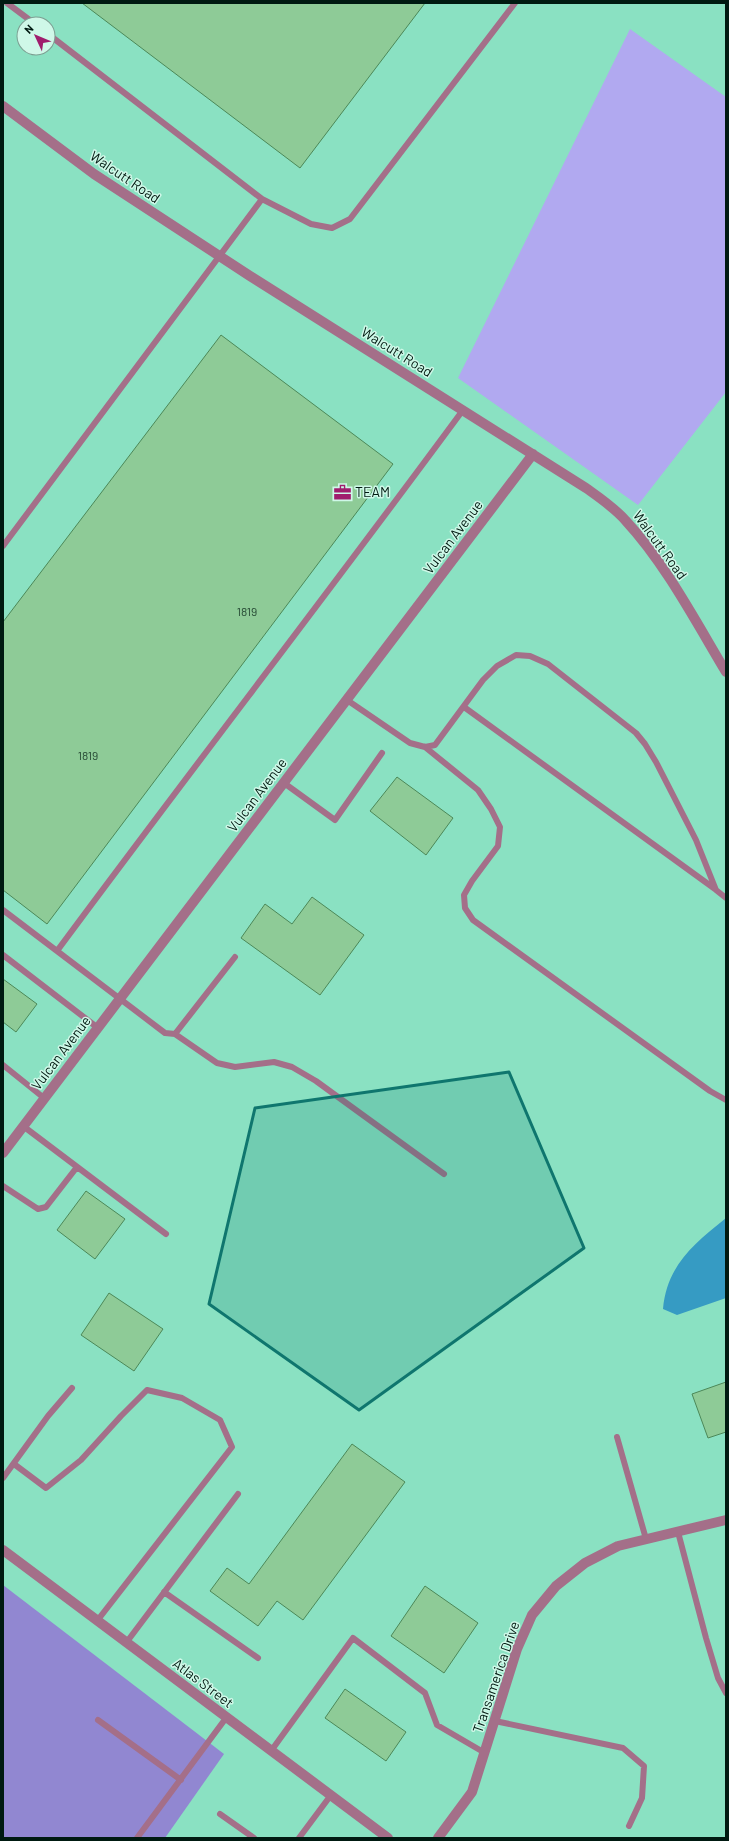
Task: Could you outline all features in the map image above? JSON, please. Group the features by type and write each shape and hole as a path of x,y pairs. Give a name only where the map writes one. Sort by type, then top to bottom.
{"street":[{"name":"Walcutt Road","path":"3,106 94,174 220,256 586,488 626,520 640,537 671,582 726,672"},
{"name":"Vulcan Avenue","path":"3,1153 533,454"},
{"name":"Transamerica Drive","path":"438,1838 472,1792 517,1650 532,1616 556,1586 585,1563 618,1546 726,1520"},
{"name":"Atlas Street","path":"3,1550 388,1838"}],"lane":[{"path":"7,3 24,16"},
{"path":"56,40 262,199 311,224 332,228 350,219 515,3"},
{"path":"3,546 262,199"},
{"path":"57,951 463,410"},
{"path":"425,747 435,745 483,680 497,666 516,655 530,656 548,664 636,733 645,744 656,762 696,840 716,890"},
{"path":"347,700 410,743 425,747 478,790 491,810 500,828 498,846 472,881 464,895 464,908 473,920 710,1091 726,1100"},
{"path":"464,707 726,898"},
{"path":"284,783 335,820 382,753"},
{"path":"3,910 165,1033 175,1034 217,1063 235,1067 274,1062 292,1067 316,1081 444,1174"},
{"path":"3,955 98,1028"},
{"path":"175,1034 235,957"},
{"path":"3,1064 44,1098"},
{"path":"23,1126 166,1234"},
{"path":"3,1186 38,1209 46,1208 77,1167"},
{"path":"3,1478 48,1416 72,1388"},
{"path":"14,1464 46,1488 81,1460 147,1390 182,1398 220,1420 232,1447 97,1621"},
{"path":"618,1437 646,1539"},
{"path":"126,1643 238,1494"},
{"path":"678,1532 706,1638 718,1678 726,1693"},
{"path":"164,1592 258,1658"},
{"path":"271,1751 352,1638 425,1693 437,1725 485,1753"},
{"path":"137,1838 226,1718"},
{"path":"98,1720 181,1780"},
{"path":"495,1721 623,1748 644,1766 642,1798 629,1826"},
{"path":"299,1838 331,1795"},
{"path":"220,1814 254,1838"}],"highlighted area":[{"path":"509,1072 584,1248 359,1410 209,1304 255,1108"}],"shaded area":[{"path":"630,29 726,97 726,392 638,505 458,378"},
{"path":"3,1585 224,1754 165,1838 3,1838"}],"water":[{"path":"726,1218 726,1298 677,1315 663,1309 670,1280 676,1268 703,1237"}],"building":[{"path":"82,3 425,3 300,168"},
{"path":"221,335 393,464 47,924 3,890 3,622"},
{"path":"397,777 453,818 426,855 370,811"},
{"path":"312,897 364,935 320,995 241,938 265,904 292,924"},
{"path":"3,979 37,1004 16,1032 3,1022"},
{"path":"86,1191 125,1219 95,1259 57,1230"},
{"path":"109,1293 163,1329 134,1371 81,1335"},
{"path":"726,1382 726,1432 708,1438 692,1394"},
{"path":"352,1444 405,1482 303,1620 277,1601 258,1626 210,1591 227,1568 249,1584"},
{"path":"425,1586 478,1623 444,1673 391,1636"},
{"path":"345,1689 406,1732 386,1761 325,1718"}],"place":[{"name":"TEAM","path":"342,492"}]}
